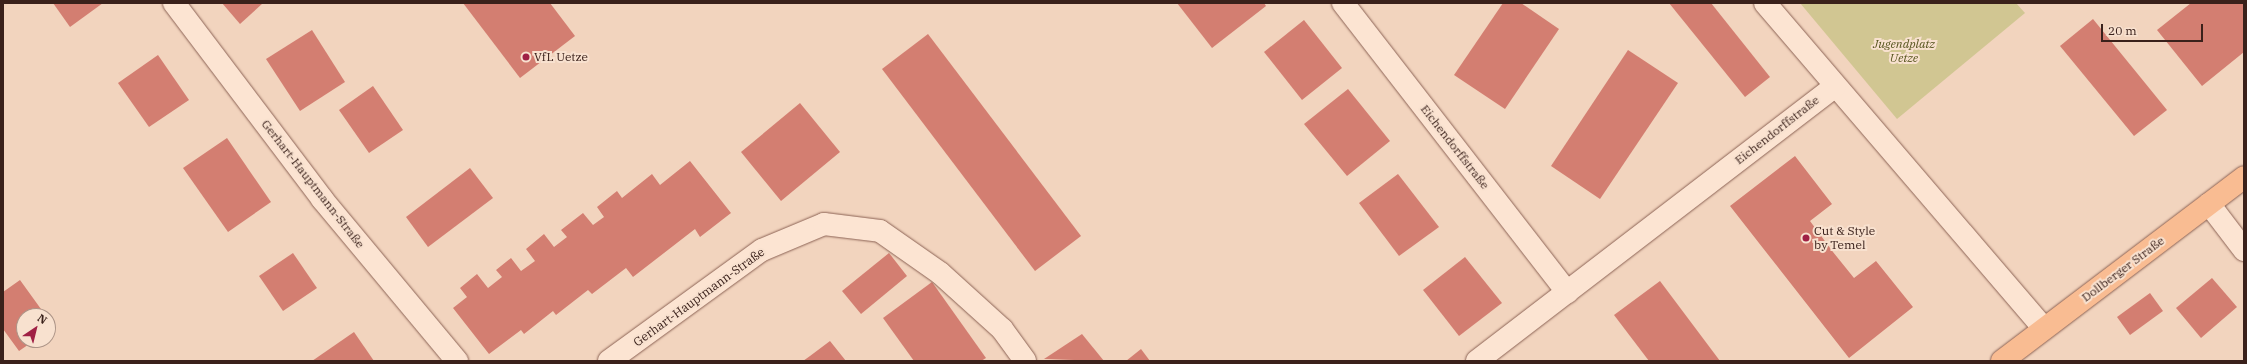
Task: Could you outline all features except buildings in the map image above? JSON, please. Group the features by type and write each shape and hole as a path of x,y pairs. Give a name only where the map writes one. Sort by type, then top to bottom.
{"main road":[{"name":"Dollberger Straße","path":"2002,361 2244,177"}],"street":[{"name":"Gerhart-Hauptmann-Straße","path":"174,3 322,199 457,361"},
{"name":"Eichendorffstraße","path":"1343,3 1567,292"},
{"path":"1765,3 2044,328"},
{"name":"Eichendorffstraße","path":"1477,361 1836,86"},
{"path":"2209,204 2244,250"},
{"name":"Gerhart-Hauptmann-Straße","path":"608,361 762,250 824,224 880,231 952,283 1002,329 1025,361"}],"green space":[{"name":"Jugendplatz Uetze","path":"1800,3 2016,3 2025,13 1897,119"}],"place":[{"name":"VfL Uetze","path":"526,57"},
{"name":"Cut & Style by Temel","path":"1806,238"}]}
